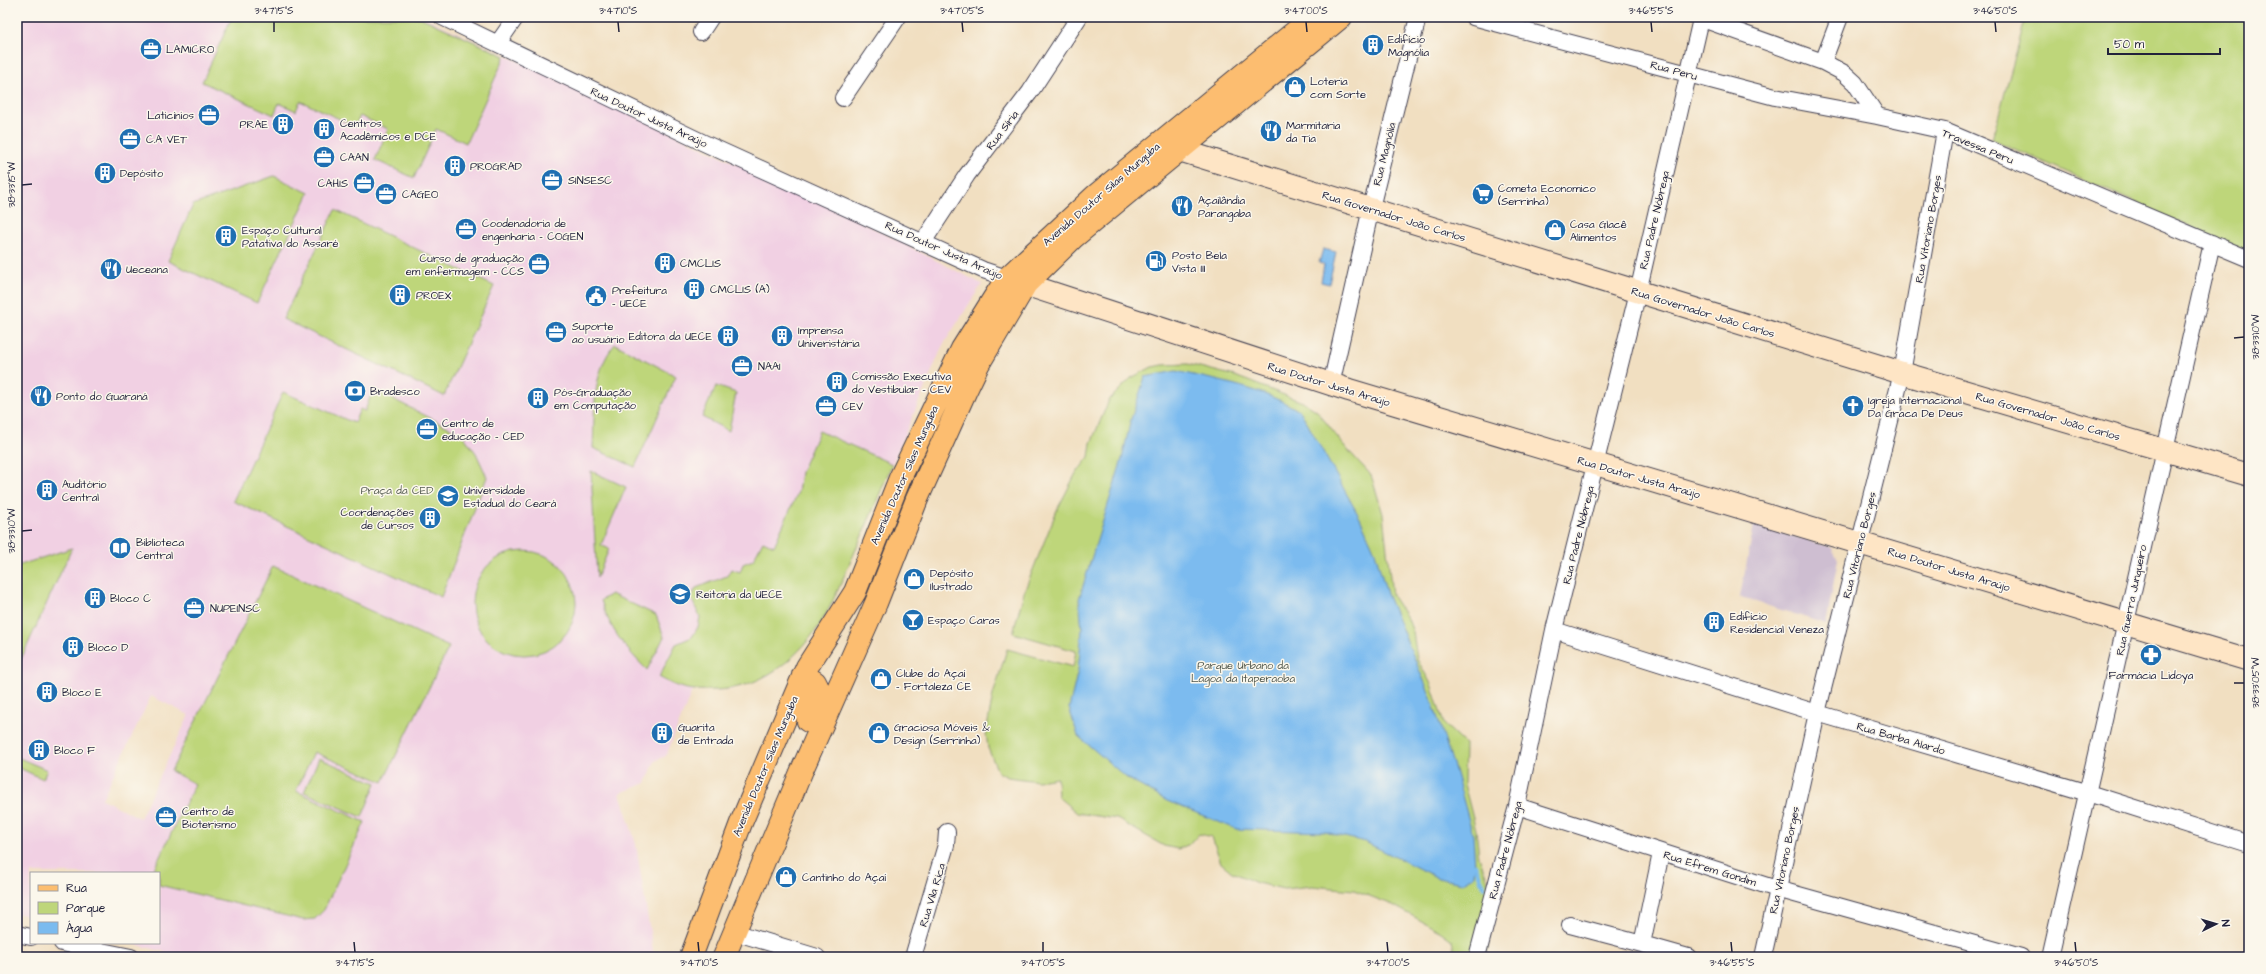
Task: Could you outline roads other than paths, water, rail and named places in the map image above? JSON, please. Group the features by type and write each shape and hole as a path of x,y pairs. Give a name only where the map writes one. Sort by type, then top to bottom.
{"main road":[{"name":"Avenida Doutor Silas Munguba","path":"1169,147 1313,17"},
{"name":"Avenida Doutor Silas Munguba","path":"691,957 699,930 803,675 855,592 900,478 962,349 1017,281 1086,204 1169,147 1341,17"},
{"name":"Avenida Doutor Silas Munguba","path":"724,957 802,770 876,603 917,499 1017,281"},
{"path":"802,770 800,740 820,692 815,682 803,675"},
{"path":"699,930 734,932"}],"street":[{"name":"Rua Doutor Justa Araújo","path":"442,17 704,143 983,270 1331,385 1595,465 1860,542 2249,660"},
{"path":"498,43 516,17"},
{"path":"701,32 711,17"},
{"path":"843,98 898,17"},
{"name":"Rua Síria","path":"923,242 967,176 1030,92 1079,17"},
{"name":"Rua Magnólia","path":"1331,385 1371,208 1418,17"},
{"name":"Rua Peru","path":"1473,17 1775,97 1877,116"},
{"path":"1822,62 1840,17"},
{"path":"1699,18 1822,62 1844,73 1855,83 1877,116"},
{"name":"Rua Padre Nóbrega","path":"1477,957 1517,806 1554,630 1638,292 1688,73 1699,18"},
{"name":"Travessa Peru","path":"1877,116 1945,131 2249,259"},
{"name":"Rua Vitoriano Borges","path":"1763,957 1817,713 1902,373 1945,131"},
{"name":"Rua Governador João Carlos","path":"1169,147 1371,208 1902,373 2249,475"},
{"name":"Rua Guerra Junqueiro","path":"2050,957 2127,624 2164,450 2212,243"},
{"name":"Rua Barba Alardo","path":"1554,630 1817,713 2088,793 2249,844"},
{"name":"Rua Efrem Gondim","path":"1517,806 1777,889 2021,957"},
{"name":"Rua Vila Rica","path":"913,957 946,845 947,832"},
{"path":"1642,944 1662,852"},
{"path":"1570,925 1688,957"},
{"path":"734,932 817,957"},
{"path":"17,934 30,936"},
{"path":"67,944 130,957"}],"water":[{"path":"1323,249 1336,252 1329,284 1321,282 1324,265 1319,263"},
{"name":"Parque Urbano da Lagoa da Itaperaoba","path":"1176,371 1256,391 1287,404 1301,412 1360,518 1375,552 1387,594 1430,695 1455,770 1473,835 1475,865 1474,876 1462,883 1438,878 1365,842 1325,832 1236,829 1167,801 1128,779 1078,736 1069,708 1078,670 1082,629 1079,599 1122,459 1131,419 1145,377"}],"waterway":[{"path":"1475,865 1484,887"}],"place":[{"name":"Edifício Magnólia","path":"1373,45"},
{"name":"LAMICRO","path":"151,49"},
{"name":"Loteria com Sorte","path":"1295,87"},
{"name":"Laticínios","path":"209,115"},
{"name":"PRAE","path":"283,124"},
{"name":"Centros Acadêmicos e DCE","path":"324,129"},
{"name":"Marmitaria da Tia","path":"1271,131"},
{"name":"C.A VET","path":"130,139"},
{"name":"CAAN","path":"324,157"},
{"name":"PROGRAD","path":"455,166"},
{"name":"Depósito","path":"105,173"},
{"name":"SINSESC","path":"552,180"},
{"name":"CAHIS","path":"364,183"},
{"name":"CAGEO","path":"386,194"},
{"name":"Cometa Economico (Serrinha)","path":"1483,194"},
{"name":"Açailândia Parangaba","path":"1182,206"},
{"name":"Coodenadoria de engenharia - COGEN","path":"466,229"},
{"name":"Casa Glacê Alimentos","path":"1555,230"},
{"name":"Espaço Cultural Patativa do Assaré","path":"226,236"},
{"name":"Posto Bela Vista III","path":"1156,261"},
{"name":"CMCLIS","path":"665,263"},
{"name":"Curso de graduação em enfermagem - CCS","path":"539,264"},
{"name":"Ueceana","path":"111,269"},
{"name":"CMCLIS (A)","path":"694,289"},
{"name":"PROEX","path":"400,295"},
{"name":"Prefeitura – UECE","path":"596,296"},
{"name":"Suporte ao usuário","path":"556,332"},
{"name":"Editora da UECE","path":"728,336"},
{"name":"Imprensa Univeristária","path":"782,336"},
{"name":"NAAI","path":"742,366"},
{"name":"Comissão Executiva do Vestibular - CEV","path":"837,382"},
{"name":"Bradesco","path":"355,391"},
{"name":"Ponto do Guaraná","path":"41,396"},
{"name":"Pós-Graduação em Computação","path":"538,398"},
{"name":"CEV","path":"826,406"},
{"name":"Igreja Internacional Da Graca De Deus","path":"1853,406"},
{"name":"Centro de educação – CED","path":"427,429"},
{"name":"Auditório Central","path":"47,490"},
{"name":"Universidade Estadual do Ceará","path":"448,496"},
{"name":"Coordenações de Cursos","path":"430,518"},
{"name":"Biblioteca Central","path":"120,548"},
{"name":"Depósito Ilustrado","path":"914,579"},
{"name":"Reitoria da UECE","path":"680,594"},
{"name":"Bloco C","path":"95,598"},
{"name":"NUPEINSC","path":"194,608"},
{"name":"Espaço Caras","path":"913,620"},
{"name":"Edifício Residencial Veneza","path":"1714,622"},
{"name":"Bloco D","path":"73,647"},
{"name":"Farmácia Lidoya","path":"2151,655"},
{"name":"Clube do Açaí - Fortaleza CE","path":"881,679"},
{"name":"Bloco E","path":"47,692"},
{"name":"Guarita de Entrada","path":"662,733"},
{"name":"Graciosa Móveis & Design (Serrinha)","path":"879,733"},
{"name":"Bloco F","path":"39,750"},
{"name":"Centro de Bioterismo","path":"166,817"},
{"name":"Cantinho do Açaí","path":"786,877"}],"park label":[{"name":"Praça da CED","path":"397,490"}]}
